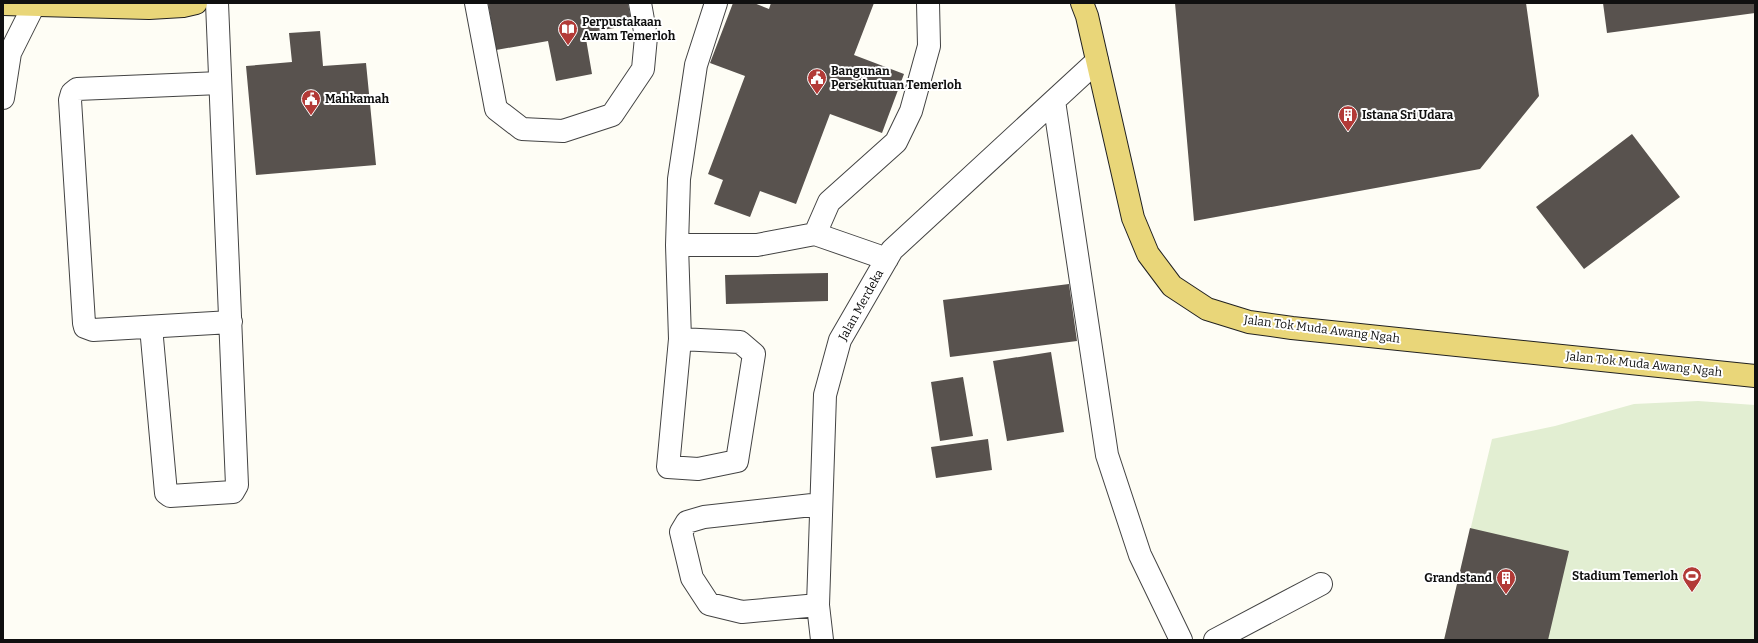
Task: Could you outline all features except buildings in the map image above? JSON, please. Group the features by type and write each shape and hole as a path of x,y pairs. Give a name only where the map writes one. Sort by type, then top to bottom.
{"main road":[{"path":"3,4 77,4 167,8 196,3"},
{"name":"Jalan Tok Muda Awang Ngah","path":"1082,3 1134,218 1148,254 1172,286 1207,309 1249,322 1292,328 1755,376"}],"street":[{"path":"151,327 165,490 170,496 233,492 237,486 217,3"},
{"path":"476,3 496,109 522,128 563,132 612,115 643,69 646,37 640,3"},
{"path":"680,339 740,342 754,354 737,461 698,469 668,467 680,339 677,245 679,179 696,65 716,3"},
{"path":"815,234 829,202 896,142 911,111 929,46 928,3"},
{"path":"3,98 10,53 34,5"},
{"name":"Jalan Merdeka","path":"822,640 818,605 825,395 840,340 892,250 1097,61"},
{"path":"220,83 77,89 72,93 70,100 85,328 93,330 230,322"},
{"path":"1054,101 1107,455 1140,555 1181,640"},
{"path":"677,245 757,245 815,234 887,259"},
{"path":"818,605 742,612 708,604 692,578 681,532 687,522 704,517 821,504"},
{"path":"1216,640 1321,584"}],"green space":[{"path":"1698,401 1755,405 1755,640 1444,640 1492,439 1555,426 1634,404"}],"place":[{"name":"Perpustakaan Awam Temerloh","path":"568,46"},
{"name":"Bangunan Persekutuan Temerloh","path":"817,95"},
{"name":"Mahkamah","path":"311,116"},
{"name":"Istana Sri Udara","path":"1348,132"},
{"name":"Stadium Temerloh","path":"1692,593"},
{"name":"Grandstand","path":"1506,595"}]}
